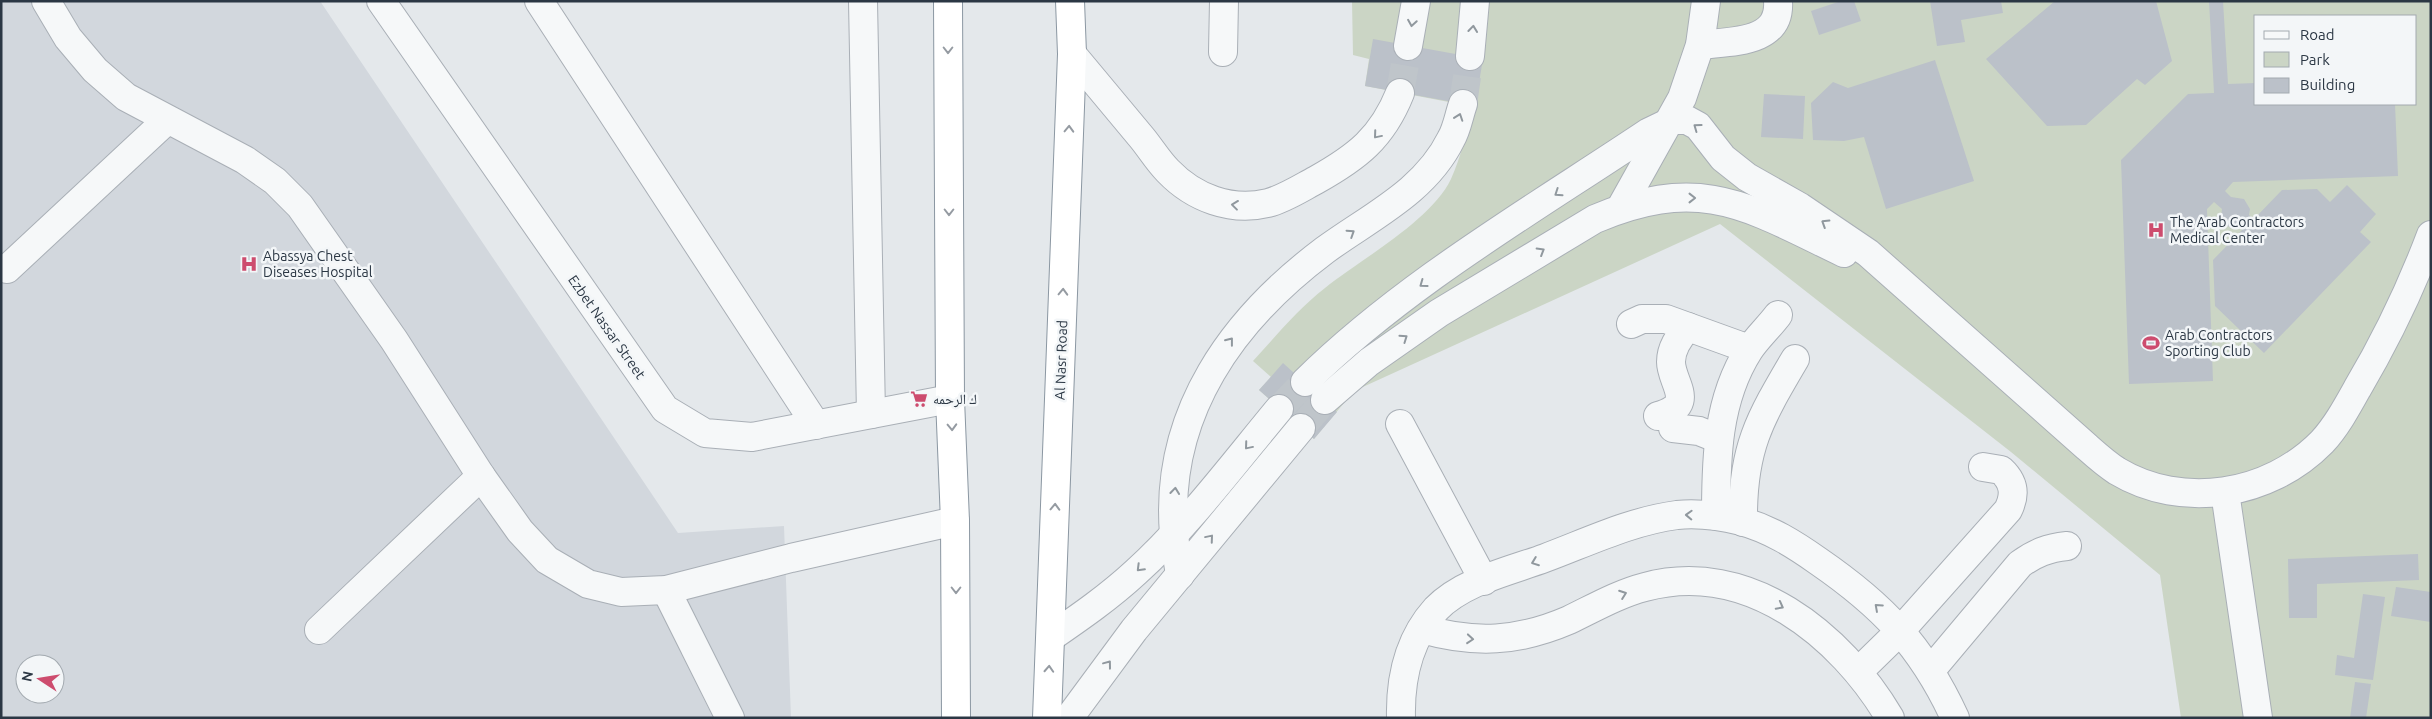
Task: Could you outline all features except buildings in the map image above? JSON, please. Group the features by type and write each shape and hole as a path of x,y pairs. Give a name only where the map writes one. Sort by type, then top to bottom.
{"highway":[{"path":"948,1 950,399 956,521 956,718"},
{"name":"Al Nasr Road","path":"1047,718 1072,54 1070,1"}],"street":[{"path":"46,1 68,38 95,70 126,97 245,160 275,181 300,206 394,340 481,476 520,531 546,560 588,584 622,592 666,590 791,558 956,521"},
{"name":"Ezbet Nassar Street","path":"381,1 665,409 705,434 752,437 950,399"},
{"path":"539,1 816,424"},
{"path":"863,1 871,414"},
{"path":"1223,52 1224,1"},
{"path":"1408,46 1416,1"},
{"path":"1470,56 1474,1"},
{"path":"1620,209 1682,98 1700,45 1706,1"},
{"path":"1700,45 1761,36 1776,21 1778,1"},
{"path":"1072,54 1167,171 1188,189 1213,201 1241,206 1268,203 1294,192 1354,157 1378,134 1392,114 1400,93"},
{"path":"1180,575 1174,533 1175,491 1184,436 1194,406 1224,350 1243,324 1296,273 1414,187 1435,165 1452,139 1463,104"},
{"path":"7,269 167,120"},
{"path":"1305,382 1352,340 1451,264 1641,138 1670,121 1687,120 1698,126 1734,168 1760,186 1847,237 1868,253 2087,448 2116,471 2160,488 2187,494 2224,492 2261,483 2294,466 2322,442 2344,412 2366,373 2412,281 2431,235"},
{"path":"1325,400 1369,362 1476,290 1595,219 1646,201 1675,198 1706,198 1735,203 1792,227 1891,275"},
{"path":"1716,516 1716,471 1719,439 1727,399 1737,372 1750,349 1778,315"},
{"path":"1631,324 1642,319 1654,318 1688,327 1750,349"},
{"path":"1688,327 1678,338 1672,350 1671,362 1680,389 1680,398 1675,407 1668,413 1666,422 1699,431 1719,439"},
{"path":"1352,340 1369,362"},
{"path":"1743,522 1742,494 1752,441 1763,414 1795,359"},
{"path":"1051,637 1110,595 1137,571 1174,533 1279,409"},
{"path":"1400,424 1484,581"},
{"path":"1068,718 1134,630 1301,428"},
{"path":"1858,672 1901,630 2008,510 2014,492 2007,476 2001,470 1983,467"},
{"path":"319,630 481,476"},
{"path":"2224,492 2258,718"},
{"path":"1401,718 1401,696 1406,661 1429,618 1448,599 1484,581 1642,521 1679,515 1716,516 1743,522 1787,539 1854,585 1901,630 1931,670 1955,718"},
{"path":"1931,670 2020,564 2033,555 2049,548 2067,546"},
{"path":"1422,629 1472,640 1522,636 1547,629 1618,596 1647,586 1676,583 1706,583 1736,588 1764,598 1790,611 1838,649 1858,672 1890,718"},
{"path":"666,590 730,718"}],"shaded area":[{"name":"Abassya Chest Diseases Hospital","path":"1,1 320,1 678,533 784,526 791,718 1,718"}],"green space":[{"name":"Arab Contractors Sporting Club","path":"1352,1 2431,1 2431,718 2181,718 2160,575 2011,452 1720,224 1354,391 1314,439 1259,390 1271,377 1253,361 1315,296 1394,238 1428,210 1441,195 1455,171 1475,107 1365,86 1369,59 1353,55"}],"tunnel":[{"path":"1400,93 1408,46"},
{"path":"1463,104 1470,56"},
{"path":"1279,409 1305,382"},
{"path":"1301,428 1325,400"}],"place":[{"name":"The Arab Contractors Medical Center","path":"2156,230"},
{"name":"Abassya Chest Diseases Hospital","path":"249,264"},
{"name":"Arab Contractors Sporting Club","path":"2151,343"},
{"name":"ك الرحمه","path":"919,399"}]}
